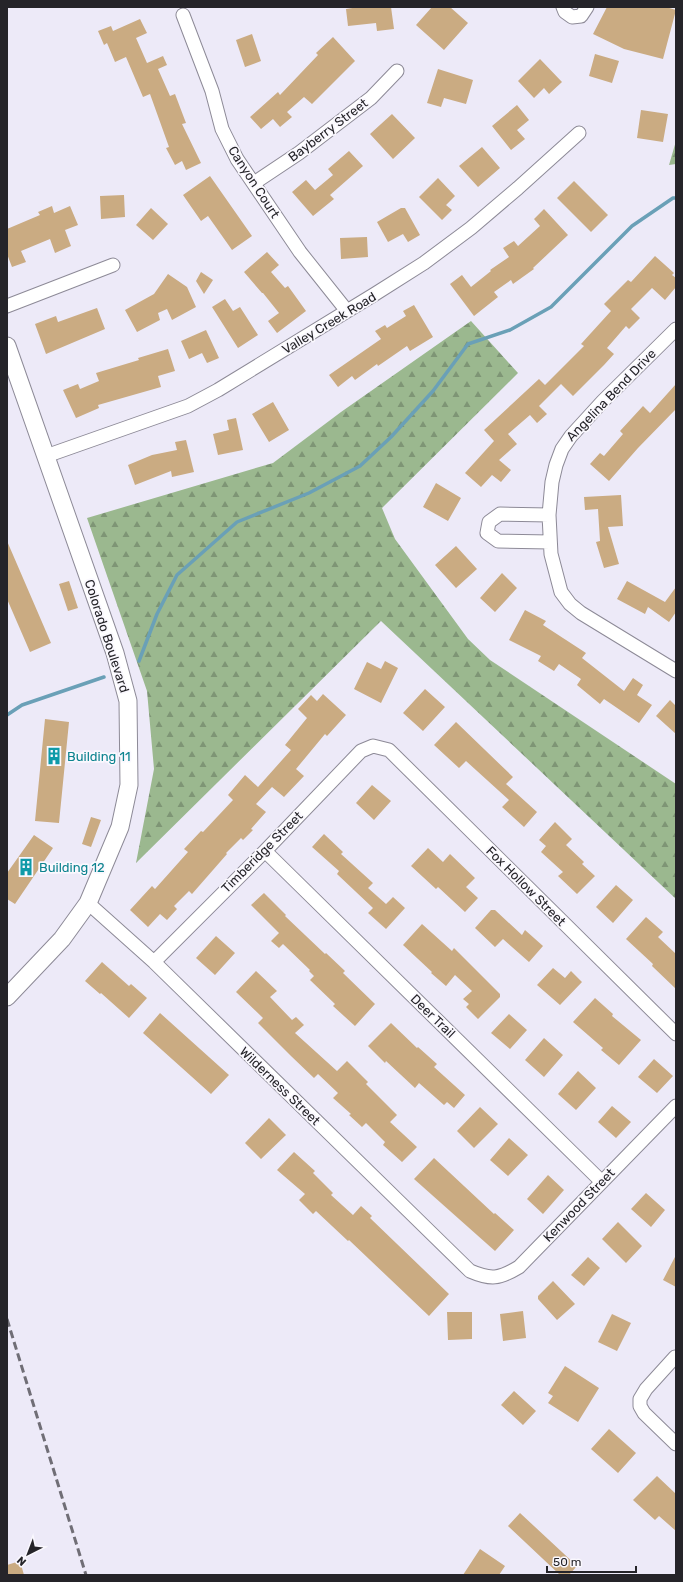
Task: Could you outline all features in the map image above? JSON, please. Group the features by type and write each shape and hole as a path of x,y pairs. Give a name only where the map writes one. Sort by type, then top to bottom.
{"main road":[{"name":"Colorado Boulevard","path":"7,346 115,653 128,701 129,785 120,827 88,903 62,939 7,997"}],"street":[{"path":"563,7 565,12 572,17 581,16 587,7"},
{"name":"Canyon Court","path":"183,15 212,91 222,129 237,159 300,252 347,311"},
{"name":"Bayberry Street","path":"254,183 299,153 371,98 397,71"},
{"name":"Valley Creek Road","path":"46,456 188,406 218,390 424,263 471,228 579,133"},
{"path":"7,306 114,265"},
{"name":"Angelina Bend Drive","path":"676,329 603,401 571,436 562,449 552,482 549,515 551,554 561,592 570,604 580,613 676,671"},
{"path":"549,515 500,514 489,522 487,533 498,541 550,542"},
{"name":"Timberidge Street","path":"154,962 265,851 361,751 373,746"},
{"name":"Fox Hollow Street","path":"373,746 389,750 676,1034"},
{"name":"Deer Trail","path":"265,851 602,1182"},
{"name":"Wilderness Street","path":"88,903 154,962 470,1271"},
{"name":"Kenwood Street","path":"470,1271 481,1276 498,1277 519,1267 676,1106"},
{"path":"675,1357 646,1389 640,1399 640,1406 644,1413 676,1444"}],"green space":[{"path":"676,141 676,164 669,165"},
{"path":"471,321 518,373 382,508 395,539 468,639 490,660 676,784 676,899 381,621 136,863 154,769 147,691 87,518 273,463 341,412"}],"building":[{"path":"359,7 391,7 394,29 377,31 376,23 348,26 346,9"},
{"path":"432,7 450,7 468,23 444,50 416,25"},
{"path":"607,7 666,7 676,10 663,59 624,49 593,34"},
{"path":"140,19 147,33 136,38 147,63 163,56 167,65 158,69 170,96 175,94 186,123 182,124 201,163 186,170 182,161 175,165 166,148 169,147 150,94 143,97 126,57 115,62 107,43 104,45 98,31 111,26 113,31"},
{"path":"252,34 261,61 245,67 236,40"},
{"path":"333,37 355,61 312,104 304,97 287,112 292,117 280,127 273,119 261,129 250,117 278,92 280,95 318,55 316,53"},
{"path":"595,54 619,61 612,83 589,76"},
{"path":"540,59 562,82 549,94 544,88 534,98 518,81"},
{"path":"438,69 473,80 466,104 444,98 441,107 427,103"},
{"path":"517,105 529,120 517,130 525,139 511,150 492,126"},
{"path":"641,110 668,114 663,142 637,138"},
{"path":"392,114 415,138 393,159 370,134"},
{"path":"482,147 500,168 478,187 459,166"},
{"path":"349,151 363,166 330,195 334,199 313,216 292,192 306,180 315,190 333,175 328,169"},
{"path":"210,176 252,236 232,250 208,216 201,221 183,195"},
{"path":"438,178 455,196 446,205 452,210 442,220 419,197"},
{"path":"574,181 608,215 591,232 557,198"},
{"path":"124,195 125,217 101,219 100,196"},
{"path":"52,206 54,213 70,206 78,225 65,230 71,246 55,253 50,239 21,251 26,262 12,267 7,254 7,229 40,215 38,212"},
{"path":"151,208 168,224 153,240 136,225"},
{"path":"401,208 405,208 420,235 408,242 403,234 388,242 377,222"},
{"path":"544,209 568,235 533,268 534,269 513,284 511,280 494,292 498,297 474,316 450,284 462,275 471,287 491,271 490,270 509,257 503,248 514,241 518,246 540,226 534,219"},
{"path":"367,237 368,257 341,259 340,238"},
{"path":"267,252 279,265 271,272 285,288 288,286 306,311 277,333 268,321 279,313 244,272"},
{"path":"655,256 674,273 672,275 676,278 676,287 665,300 652,288 631,309 640,318 629,329 626,326 607,348 614,354 604,365 573,396 561,384 539,406 547,414 537,423 530,415 508,434 517,444 499,460 511,470 501,482 492,475 481,487 465,473 494,441 484,430 539,379 545,385 584,346 581,344 611,311 604,304 628,280 631,282"},
{"path":"201,272 213,280 204,294 196,281"},
{"path":"168,274 187,287 196,307 172,320 167,309 158,313 160,320 137,332 125,310 154,294"},
{"path":"225,299 233,311 240,307 258,335 238,348 212,307"},
{"path":"414,305 433,337 410,351 407,346 378,366 377,364 355,380 352,376 338,387 329,375 381,339 375,331 385,325 387,328 406,316 403,311"},
{"path":"97,308 105,329 46,354 35,324 56,316 58,322"},
{"path":"206,330 219,358 207,363 202,353 189,359 181,341"},
{"path":"168,349 175,371 158,376 161,387 98,405 99,408 76,418 63,390 78,384 80,389 99,381 96,373 139,360 138,358"},
{"path":"676,384 676,409 638,448 609,481 590,464 600,453 604,456 623,434 620,431 643,406 650,413"},
{"path":"273,402 289,430 269,442 252,414"},
{"path":"236,418 243,450 218,455 213,434 229,430 227,420"},
{"path":"186,440 194,472 172,477 171,471 135,485 128,465 152,455 177,450 175,442"},
{"path":"436,483 461,498 448,521 423,507"},
{"path":"621,495 623,526 608,527 619,564 604,568 596,542 600,541 598,509 585,510 584,497"},
{"path":"7,541 51,643 30,652 7,599"},
{"path":"456,546 477,569 456,588 435,565"},
{"path":"502,573 517,588 495,612 480,598"},
{"path":"69,581 78,608 68,611 59,584"},
{"path":"627,581 665,602 676,587 676,612 669,622 648,607 645,614 617,599"},
{"path":"525,610 546,621 543,625 586,653 582,658 624,691 633,678 643,685 637,695 652,705 639,723 604,699 600,704 577,685 581,679 559,664 554,671 538,661 541,656 509,640"},
{"path":"385,661 398,668 381,703 354,689 367,662 381,669"},
{"path":"425,689 445,707 423,731 403,713"},
{"path":"323,694 346,715 327,736 325,734 296,769 304,776 284,797 272,787 256,804 266,812 251,829 253,830 243,840 241,838 226,853 227,854 192,894 189,891 174,906 177,909 167,920 160,914 148,927 130,910 152,886 155,889 188,852 184,849 201,831 203,832 233,800 228,795 245,775 258,787 291,750 285,745 307,718 298,709 311,695 317,701"},
{"path":"670,700 676,706 676,734 656,716"},
{"name":"Building 11","path":"45,719 69,722 59,823 35,821"},
{"path":"456,722 513,777 506,784 537,812 524,827 502,807 509,800 466,761 459,768 434,745"},
{"path":"372,785 391,801 374,820 356,803"},
{"path":"91,817 101,820 91,847 82,844"},
{"path":"555,822 572,839 566,845 584,862 582,864 595,876 577,894 558,876 563,872 541,852 546,846 539,840"},
{"path":"324,834 343,852 341,854 373,883 368,888 386,904 393,897 405,908 386,929 368,913 373,908 337,874 339,871 312,847"},
{"name":"Building 12","path":"34,835 53,848 15,904 7,899 7,873"},
{"path":"428,848 443,862 450,854 475,878 466,887 478,898 465,912 438,887 436,889 411,866"},
{"path":"616,885 633,900 613,923 596,907"},
{"path":"264,893 286,915 285,916 345,971 343,973 375,1004 355,1026 333,1006 335,1004 310,980 314,976 309,971 310,970 283,944 279,948 271,941 279,933 251,905"},
{"path":"491,910 495,910 522,935 525,930 543,946 529,962 503,939 495,947 475,928"},
{"path":"646,917 663,932 658,937 676,954 676,989 652,966 653,964 626,939"},
{"path":"422,924 452,951 454,948 500,994 500,997 478,1019 466,1007 469,1004 463,999 472,991 455,975 446,986 403,945"},
{"path":"216,936 235,953 215,975 196,958"},
{"path":"102,962 129,986 131,984 147,998 129,1018 85,981"},
{"path":"553,968 565,978 571,971 582,982 560,1005 537,985"},
{"path":"256,971 277,991 270,997 292,1020 296,1017 304,1025 295,1033 337,1071 347,1061 368,1082 366,1084 397,1115 390,1122 417,1147 402,1162 383,1145 385,1142 366,1123 362,1127 349,1115 351,1114 333,1098 338,1093 318,1074 314,1078 258,1023 263,1018 236,992"},
{"path":"595,998 613,1014 612,1016 641,1040 619,1065 601,1050 603,1048 573,1022"},
{"path":"160,1013 229,1075 211,1094 143,1033"},
{"path":"509,1014 527,1030 510,1049 491,1033"},
{"path":"391,1023 417,1048 418,1047 437,1064 434,1067 465,1095 454,1108 447,1102 444,1105 419,1083 415,1088 386,1061 385,1063 368,1046"},
{"path":"544,1038 563,1055 544,1077 525,1060"},
{"path":"654,1059 673,1076 657,1093 638,1077"},
{"path":"578,1071 596,1088 576,1110 558,1094"},
{"path":"612,1106 631,1122 616,1138 598,1122"},
{"path":"480,1107 498,1124 474,1148 457,1131"},
{"path":"269,1118 286,1135 261,1159 245,1143"},
{"path":"509,1138 528,1155 508,1176 490,1160"},
{"path":"294,1152 315,1171 313,1173 333,1193 331,1195 353,1215 361,1206 372,1216 370,1218 449,1294 429,1316 349,1240 348,1241 316,1211 313,1214 299,1200 305,1194 277,1170"},
{"path":"434,1158 494,1214 495,1213 514,1230 495,1251 414,1179"},
{"path":"548,1175 564,1190 543,1214 527,1199"},
{"path":"646,1193 665,1210 651,1227 631,1209"},
{"path":"618,1222 642,1246 626,1263 602,1239"},
{"path":"676,1255 676,1287 663,1280"},
{"path":"588,1257 600,1268 584,1286 571,1275"},
{"path":"553,1281 575,1304 557,1320 538,1299 538,1296"},
{"path":"523,1311 526,1338 503,1341 500,1314"},
{"path":"447,1312 472,1312 472,1339 448,1340"},
{"path":"612,1314 631,1323 617,1351 598,1342"},
{"path":"565,1366 599,1388 578,1422 548,1403 553,1396 548,1393"},
{"path":"514,1391 536,1411 523,1425 501,1405"},
{"path":"609,1429 636,1453 618,1473 591,1449"},
{"path":"657,1476 676,1494 676,1531 659,1516 655,1520 633,1500"},
{"path":"520,1513 577,1566 569,1575 560,1575 508,1526"},
{"path":"480,1549 505,1566 499,1575 463,1575"},
{"path":"20,1561 24,1575 7,1575 7,1565"}],"waterway":[{"path":"139,661 157,614 177,575 237,522 309,493 360,466 391,437 433,391 468,344 510,330 551,307 632,226 673,198 676,198"},
{"path":"7,715 22,705 104,677"}],"railway":[{"path":"7,1319 86,1575"}],"place":[{"name":"Building 11","path":"54,756"},
{"name":"Building 12","path":"26,867"}]}
